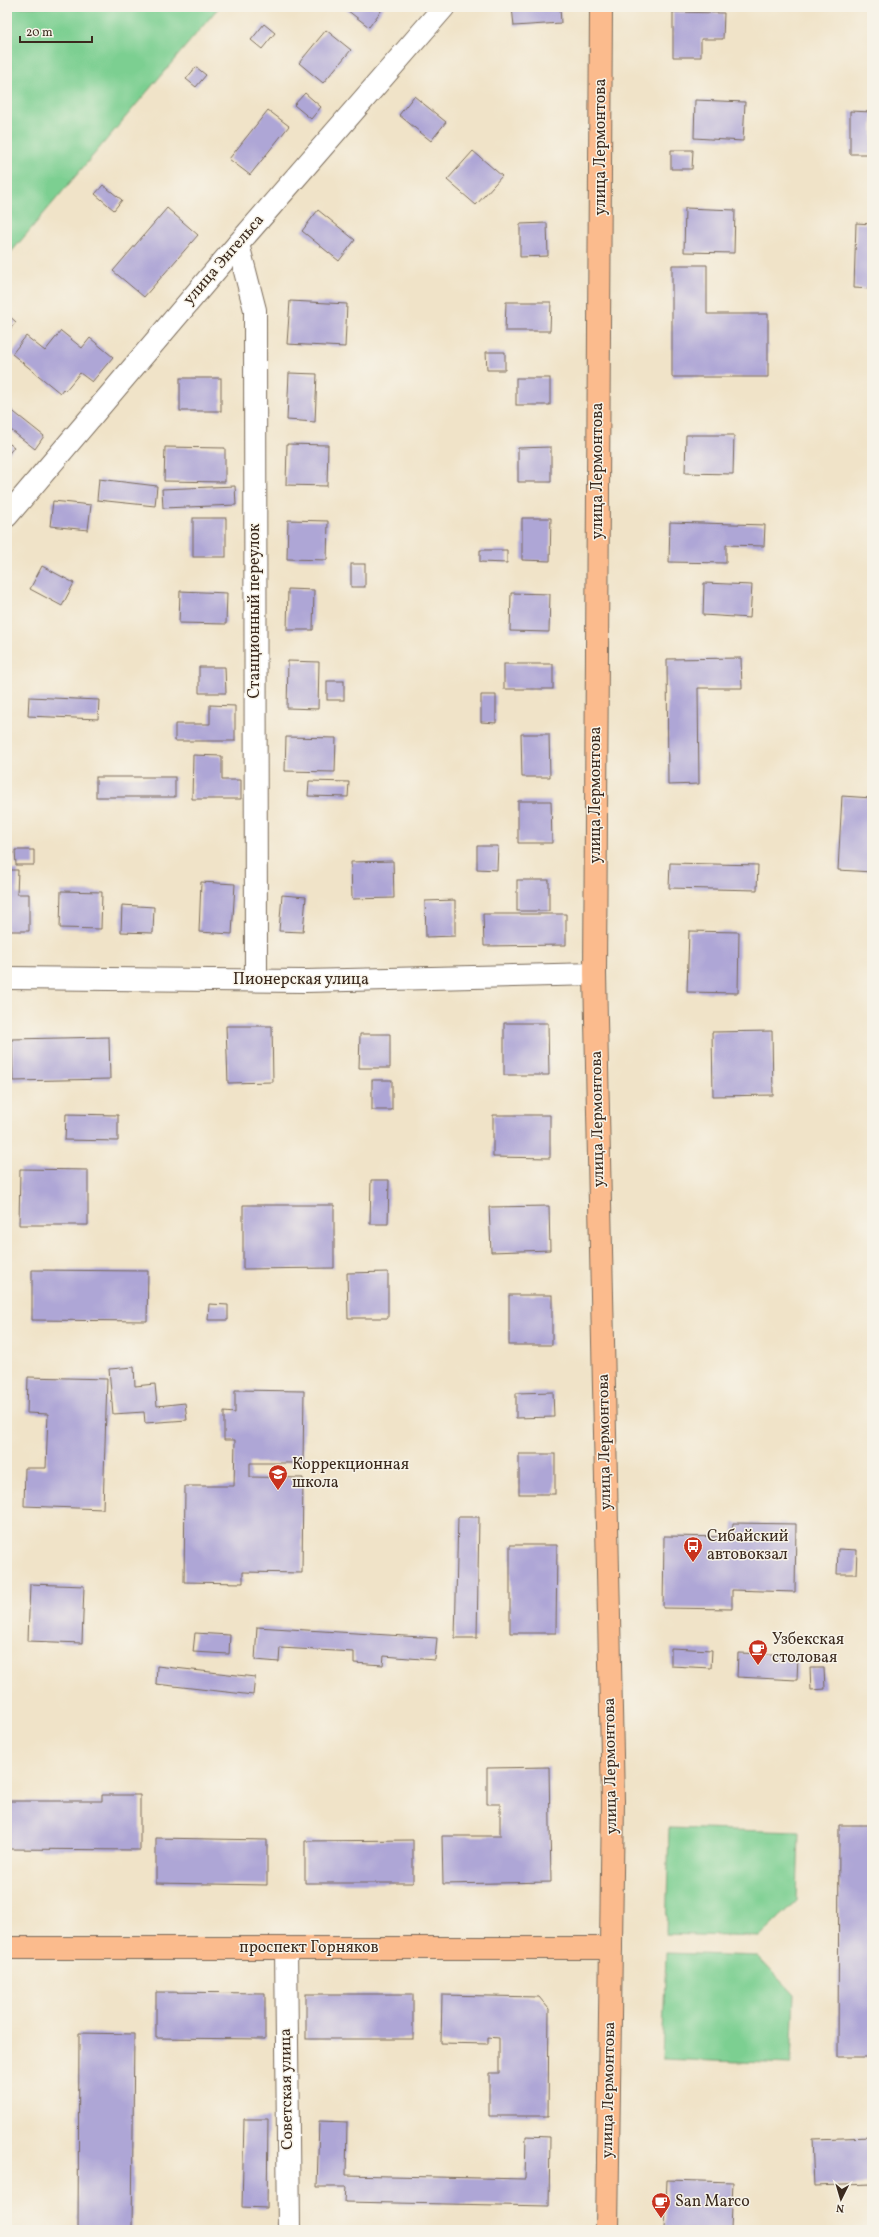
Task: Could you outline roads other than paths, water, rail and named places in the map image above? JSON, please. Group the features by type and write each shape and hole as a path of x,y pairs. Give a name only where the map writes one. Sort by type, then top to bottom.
{"main road":[{"name":"улица Лермонтова","path":"601,7 595,974 613,1801 607,2230"},
{"name":"проспект Горняков","path":"7,1948 611,1948"}],"street":[{"name":"улица Энгельса","path":"7,516 238,244 444,7"},
{"name":"Станционный переулок","path":"238,244 255,310 256,980"},
{"name":"Пионерская улица","path":"7,978 256,980 595,974"},
{"name":"Советская улица","path":"286,1948 289,2230"}],"place":[{"name":"Коррекционная школа","path":"278,1491"},
{"name":"Сибайский автовокзал","path":"693,1563"},
{"name":"Узбекская столовая","path":"758,1666"},
{"name":"San Marco","path":"661,2219"}]}
